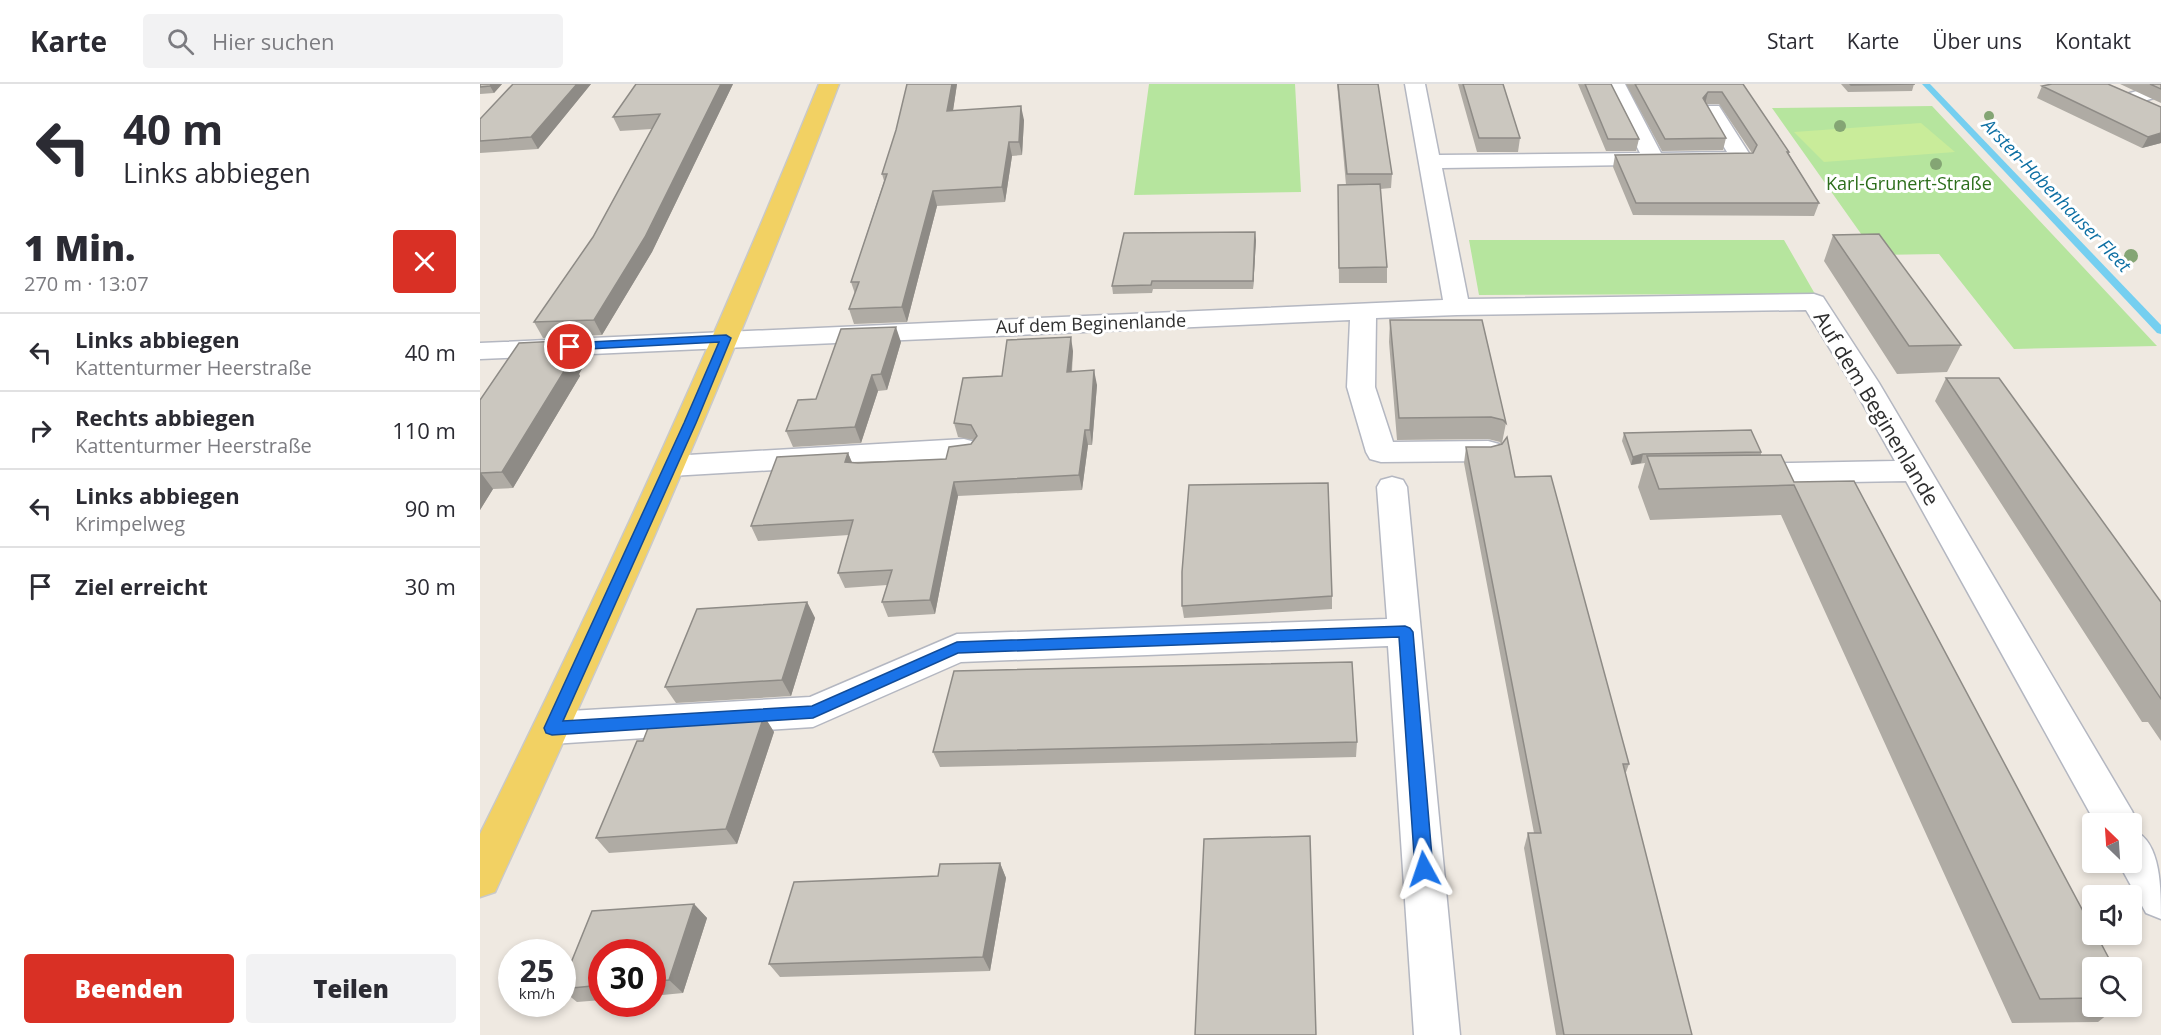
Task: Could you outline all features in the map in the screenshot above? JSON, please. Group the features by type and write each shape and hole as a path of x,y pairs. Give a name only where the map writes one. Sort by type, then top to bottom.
{"main road":[{"path":"480,878 552,728 671,466 793,178 829,84"}],"street":[{"path":"1415,84 1457,307"},
{"path":"1615,84 1654,159"},
{"path":"2110,90 2161,113"},
{"path":"2130,99 2161,90"},
{"path":"1430,162 1741,158 1712,110"},
{"name":"Auf dem Beginenlande","path":"480,351 726,338 1457,307 1814,302 1865,383 2112,813"},
{"path":"1363,311 1360,387 1382,452 1488,451"},
{"path":"671,466 964,449"},
{"path":"1712,474 1915,471"},
{"path":"1392,487 1437,1035"},
{"path":"552,728 813,712 957,648 1405,632"},
{"path":"2142,866 2161,899"}],"green space":[{"path":"1149,84 1295,84 1301,192 1134,195"},
{"name":"Karl-Grunert-Straße","path":"1932,106 2157,346 2014,349 1939,254 1876,255 1772,108"},
{"path":"1921,123 1955,152 1824,162 1794,132"},
{"path":"1469,240 1784,240 1815,294 1479,295"}],"building":[{"path":"480,84 492,84 480,87"},
{"path":"513,84 577,84 531,137 480,141 480,119"},
{"path":"636,84 721,84 645,237 594,320 534,322 593,237 660,114 613,117"},
{"path":"907,84 952,84 947,111 1021,106 1019,142 1009,142 1002,187 933,191 902,307 849,309 859,282 851,282 887,174 882,174"},
{"path":"1338,84 1378,84 1392,174 1347,174"},
{"path":"1463,84 1503,84 1520,138 1479,138"},
{"path":"1585,84 1611,84 1639,139 1608,139"},
{"path":"1635,84 1743,84 1789,152 1787,152 1819,203 1636,203 1615,155 1753,153 1757,145 1722,92 1708,92 1703,98 1726,138 1665,139"},
{"path":"1850,84 1915,84 1851,85"},
{"path":"2108,84 2161,107 2161,133 2148,137 2042,86"},
{"path":"2150,84 2161,84 2161,89"},
{"path":"1380,184 1387,267 1339,268 1338,185"},
{"path":"1255,232 1253,281 1152,281 1151,285 1112,286 1124,233"},
{"path":"1879,234 1961,345 1909,346 1833,235"},
{"path":"1390,320 1482,320 1506,423 1491,417 1399,418"},
{"path":"896,327 881,374 872,375 855,427 786,431 798,400 816,399 841,329"},
{"path":"1071,337 1067,372 1094,370 1090,430 1085,430 1079,475 954,482 930,600 882,602 892,570 838,573 853,520 751,526 777,457 848,453 845,462 858,463 946,459 949,447 971,444 977,436 971,425 954,423 963,378 1002,376 1007,340"},
{"path":"580,340 568,360 571,360 502,472 481,473 480,475 480,400 519,343"},
{"path":"1946,378 1999,378 2161,602 2161,699"},
{"path":"1751,430 1761,452 1643,454 1633,457 1624,433"},
{"path":"1507,437 1515,477 1551,476 1629,764 1623,764 1692,1035 1564,1035 1528,833 1541,833 1466,447 1491,447 1502,444"},
{"path":"1781,455 1794,482 1854,481 2082,909 2082,945 2102,945 2108,957 2082,957 2082,998 2040,999 1794,485 1659,489 1647,456"},
{"path":"1328,483 1332,596 1182,606 1182,572 1189,485"},
{"path":"807,602 782,680 665,687 697,609"},
{"path":"1352,662 1357,742 933,752 954,671"},
{"path":"764,716 726,829 596,838 637,741 643,741 650,723"},
{"path":"1310,836 1316,1035 1195,1035 1204,839"},
{"path":"1000,863 983,957 769,964 794,882 938,876 940,864"},
{"path":"694,904 669,980 666,980 666,939 588,939 588,986 576,988 576,950 592,911"}],"waterway":[{"name":"Arsten-Habenhauser Fleet","path":"1926,84 2161,331"}],"route":[{"path":"570,347 726,338 552,728 813,712 957,648 1405,632 1424,869"}]}
